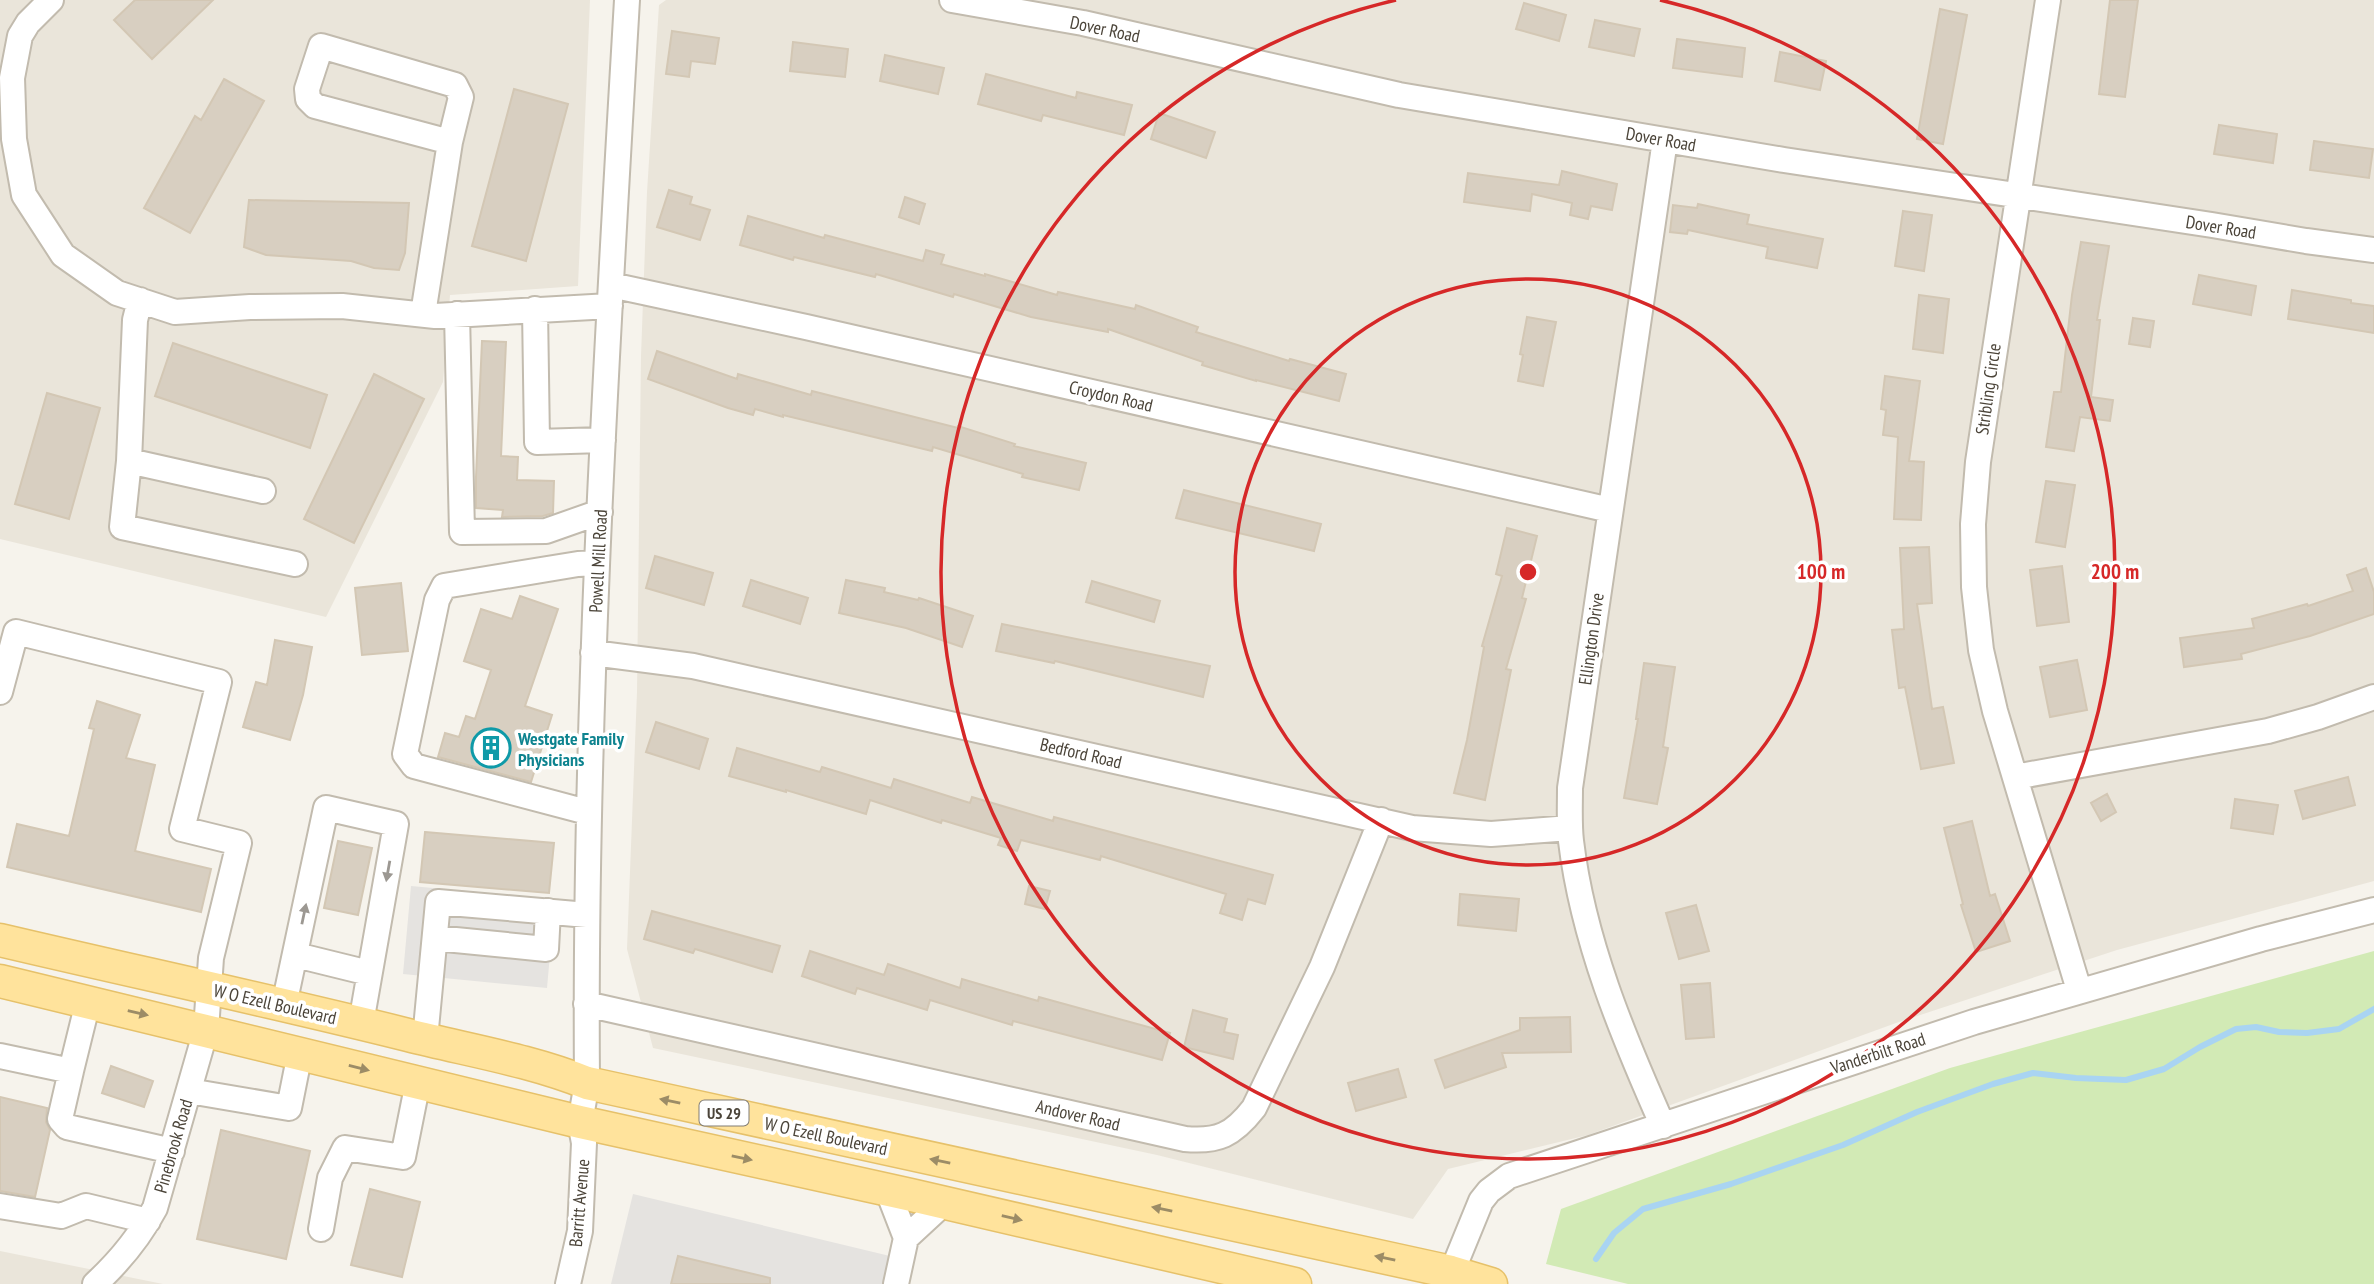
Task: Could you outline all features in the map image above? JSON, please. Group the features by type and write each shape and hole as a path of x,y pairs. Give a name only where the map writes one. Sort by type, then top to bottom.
{"main road":[{"name":"W O Ezell Boulevard","path":"0,940 361,1023 558,1071 587,1083 1449,1278 1491,1284"},
{"name":"US 29","path":"0,981 580,1122 945,1202 1295,1284"}],"street":[{"name":"Croydon Road","path":"51,0 28,23 20,36 12,78 14,139 24,194 63,255 117,293 175,312 250,307 342,306 422,314 457,314 535,309 610,295 806,327 1610,510"},
{"name":"Powell Mill Road","path":"580,1122 587,1083 587,812 593,653 627,0"},
{"name":"Dover Road","path":"952,0 1083,23 1399,95 1665,140 2374,250"},
{"name":"Stribling Circle","path":"2048,0 1978,462 1973,524 1974,587 1982,650 1995,711 2079,990"},
{"path":"422,314 450,142 461,97 454,85 321,46 307,89 308,99 315,106 450,142"},
{"name":"Ellington Drive","path":"1662,1126 1623,1036 1598,959 1578,881 1570,828 1571,775 1665,140"},
{"path":"140,300 135,320 129,461 122,527 295,564"},
{"path":"535,309 537,442 603,440"},
{"path":"457,314 462,532 546,531 600,512"},
{"path":"129,461 263,491"},
{"path":"587,812 414,766 405,754 437,600 444,586 597,563"},
{"name":"Pinebrook Road","path":"0,692 16,632 219,682 182,829 239,843 211,958 206,1030 159,1195 148,1222 126,1254 95,1284"},
{"name":"Bedford Road","path":"593,653 693,666 1425,829 1491,834 1570,828"},
{"path":"2015,777 2268,731 2374,697"},
{"path":"284,1005 326,808 396,824 361,1023"},
{"name":"Andover Road","path":"586,1004 1171,1136 1205,1141 1225,1136 1241,1124 1254,1108 1322,967 1381,821"},
{"path":"425,1039 438,902 587,915"},
{"name":"Vanderbilt Road","path":"1449,1278 1481,1201 1499,1182 1509,1176 1870,1055 2079,990 2374,910"},
{"path":"435,938 546,949 548,911"},
{"path":"296,955 369,973"},
{"path":"88,1002 60,1119 67,1127 172,1151"},
{"path":"189,1091 289,1108 300,1053"},
{"path":"0,1056 71,1071"},
{"path":"321,1229 330,1178 345,1148 402,1157 418,1082"},
{"name":"Barritt Avenue","path":"568,1284 579,1231 584,1143 580,1122"},
{"path":"887,1189 906,1238 896,1284"},
{"path":"906,1238 945,1202"},
{"path":"0,1206 61,1216 86,1206 148,1222"}],"shaded area":[{"path":"0,0 590,0 578,286 450,295 443,382 326,617 0,539"},
{"path":"666,0 2374,0 2374,881 2117,950 1896,1023 1588,1135 1448,1169 1413,1219 1157,1155 653,1048 627,949 637,692 641,356 647,192 659,5"},
{"path":"411,886 555,899 547,988 403,974"},
{"path":"633,1194 894,1257 888,1284 611,1284"},
{"path":"0,1251 163,1284 0,1284"}],"green space":[{"path":"2374,951 2374,1284 1628,1284 1546,1264 1561,1209 1950,1068"}],"building":[{"path":"135,0 213,0 152,59 114,20"},
{"path":"2110,0 2138,0 2125,97 2099,94"},
{"path":"1524,3 1566,15 1559,41 1516,29"},
{"path":"1940,9 1967,15 1943,144 1917,139"},
{"path":"1595,20 1640,29 1634,56 1589,47"},
{"path":"672,31 719,38 715,64 691,61 689,77 666,74"},
{"path":"1677,39 1745,48 1742,77 1673,68"},
{"path":"793,42 848,49 845,77 790,71"},
{"path":"1780,52 1826,61 1820,90 1775,81"},
{"path":"885,55 944,68 938,94 880,81"},
{"path":"986,74 1076,98 1077,92 1132,105 1124,135 1043,115 1041,121 978,104"},
{"path":"224,79 264,101 190,233 144,208 195,116 201,120"},
{"path":"514,89 568,104 526,261 472,246"},
{"path":"1159,113 1215,132 1206,158 1151,139"},
{"path":"2219,125 2277,134 2273,163 2214,154"},
{"path":"2314,141 2373,149 2369,178 2310,170"},
{"path":"1562,171 1617,184 1612,210 1591,206 1588,219 1570,215 1572,203 1532,194 1530,211 1464,202 1468,173 1559,185"},
{"path":"669,190 692,197 690,204 710,210 700,240 657,227"},
{"path":"905,197 925,204 919,224 899,217"},
{"path":"249,200 409,203 405,253 399,270 374,268 351,261 266,255 244,247"},
{"path":"1698,204 1749,215 1747,224 1823,239 1817,268 1766,258 1768,247 1688,230 1687,234 1670,232 1673,205 1697,208"},
{"path":"1903,211 1932,215 1924,271 1895,266"},
{"path":"748,216 824,238 825,235 923,261 926,250 944,255 941,264 1057,295 1058,292 1135,309 1136,305 1198,327 1196,332 1289,361 1290,359 1346,374 1339,401 1202,365 1203,362 1108,329 1108,332 1031,317 876,274 875,277 794,257 793,260 740,245"},
{"path":"2081,242 2109,246 2097,320 2100,320 2091,397 2113,400 2110,421 2080,417 2074,451 2046,447 2054,392 2061,392"},
{"path":"2199,275 2256,286 2251,315 2193,304"},
{"path":"2292,290 2374,306 2374,333 2288,319"},
{"path":"1919,295 1949,299 1943,353 1913,349"},
{"path":"1527,317 1556,322 1543,386 1518,381"},
{"path":"2133,318 2154,321 2150,347 2129,344"},
{"path":"482,341 506,342 501,456 518,457 517,480 554,481 553,513 543,516 502,517 503,510 476,508"},
{"path":"173,343 327,395 310,448 155,396"},
{"path":"657,351 737,379 738,374 811,395 812,391 958,426 1015,444 1014,446 1086,463 1079,490 1022,477 1023,474 933,447 932,451 755,409 753,415 728,408 648,379"},
{"path":"374,374 424,399 354,543 304,519"},
{"path":"1885,376 1920,381 1909,461 1924,462 1921,520 1894,519 1898,437 1883,435 1886,410 1881,409"},
{"path":"47,393 100,408 69,519 15,504"},
{"path":"2046,481 2075,485 2065,547 2036,542"},
{"path":"1184,490 1321,524 1314,551 1176,518"},
{"path":"1507,528 1537,536 1522,598 1526,599 1506,669 1511,670 1485,800 1454,793 1467,740 1484,647 1482,646 1502,576 1496,574"},
{"path":"1929,547 1932,603 1917,604 1932,709 1943,707 1954,763 1921,769 1905,687 1899,688 1892,630 1904,629 1900,548"},
{"path":"655,556 713,573 704,605 646,588"},
{"path":"2062,566 2069,622 2037,626 2030,570"},
{"path":"2366,568 2374,592 2374,614 2310,636 2241,654 2242,659 2184,667 2180,638 2254,628 2252,619 2307,604 2308,606 2353,591 2347,575"},
{"path":"751,580 808,598 800,624 743,606"},
{"path":"846,580 885,588 884,592 918,600 919,598 973,616 962,647 906,628 839,613"},
{"path":"1092,581 1160,601 1154,622 1086,602"},
{"path":"401,583 408,651 362,655 355,588"},
{"path":"520,596 558,609 525,706 552,715 531,782 438,757 445,733 459,737 466,716 475,719 491,670 464,661 481,609 512,619"},
{"path":"1002,624 1210,666 1203,697 1055,661 1054,663 996,651"},
{"path":"275,640 312,647 303,695 290,740 243,727 256,682 267,685"},
{"path":"2077,660 2087,710 2050,717 2040,667"},
{"path":"1644,663 1675,667 1663,747 1668,748 1657,804 1624,798 1638,719"},
{"path":"97,701 140,715 126,758 155,765 135,851 211,869 201,912 7,867 17,824 69,836 94,729 89,728"},
{"path":"656,722 708,739 699,769 646,752"},
{"path":"737,748 820,772 822,767 891,788 894,779 970,803 972,797 1053,821 1054,817 1273,875 1265,904 1248,899 1242,920 1220,913 1226,894 1101,856 1100,860 1021,840 1017,851 998,845 1001,838 942,820 941,823 870,800 866,814 729,776"},
{"path":"2348,777 2355,805 2303,819 2295,791"},
{"path":"2107,794 2116,812 2101,821 2091,803"},
{"path":"2235,799 2278,805 2273,834 2231,828"},
{"path":"1972,821 1990,896 1995,894 2010,941 1976,952 1961,905 1963,904 1944,828"},
{"path":"425,832 554,843 549,893 420,882"},
{"path":"338,841 372,848 358,915 324,908"},
{"path":"1029,886 1050,891 1045,909 1025,904"},
{"path":"1460,894 1519,899 1516,931 1458,925"},
{"path":"1696,905 1709,951 1679,959 1666,913"},
{"path":"652,911 780,946 772,972 695,949 693,953 644,939"},
{"path":"810,951 884,975 888,964 960,988 962,979 1038,1001 1039,997 1170,1033 1162,1060 1013,1021 1012,1025 930,1000 927,1010 857,988 855,994 802,976"},
{"path":"1710,983 1714,1037 1686,1039 1681,985"},
{"path":"1193,1010 1227,1019 1224,1032 1238,1035 1233,1059 1184,1047"},
{"path":"1570,1017 1571,1052 1502,1053 1506,1067 1445,1088 1435,1060 1520,1030 1520,1018"},
{"path":"111,1066 153,1081 144,1107 102,1093"},
{"path":"1398,1069 1406,1097 1356,1111 1348,1083"},
{"path":"0,1097 47,1108 46,1122 50,1130 35,1197 0,1191"},
{"path":"221,1130 310,1151 286,1259 197,1239"},
{"path":"370,1189 420,1202 402,1277 351,1265"},
{"path":"678,1256 770,1278 770,1284 671,1284"}],"waterway":[{"path":"1596,1259 1614,1233 1643,1209 1731,1184 1843,1145 1917,1112 1993,1084 2033,1073 2126,1080 2164,1069 2236,1029 2256,1027 2279,1032 2307,1033 2339,1029 2374,1009"}],"place":[{"name":"Westgate Family Physicians","path":"491,748"}]}
